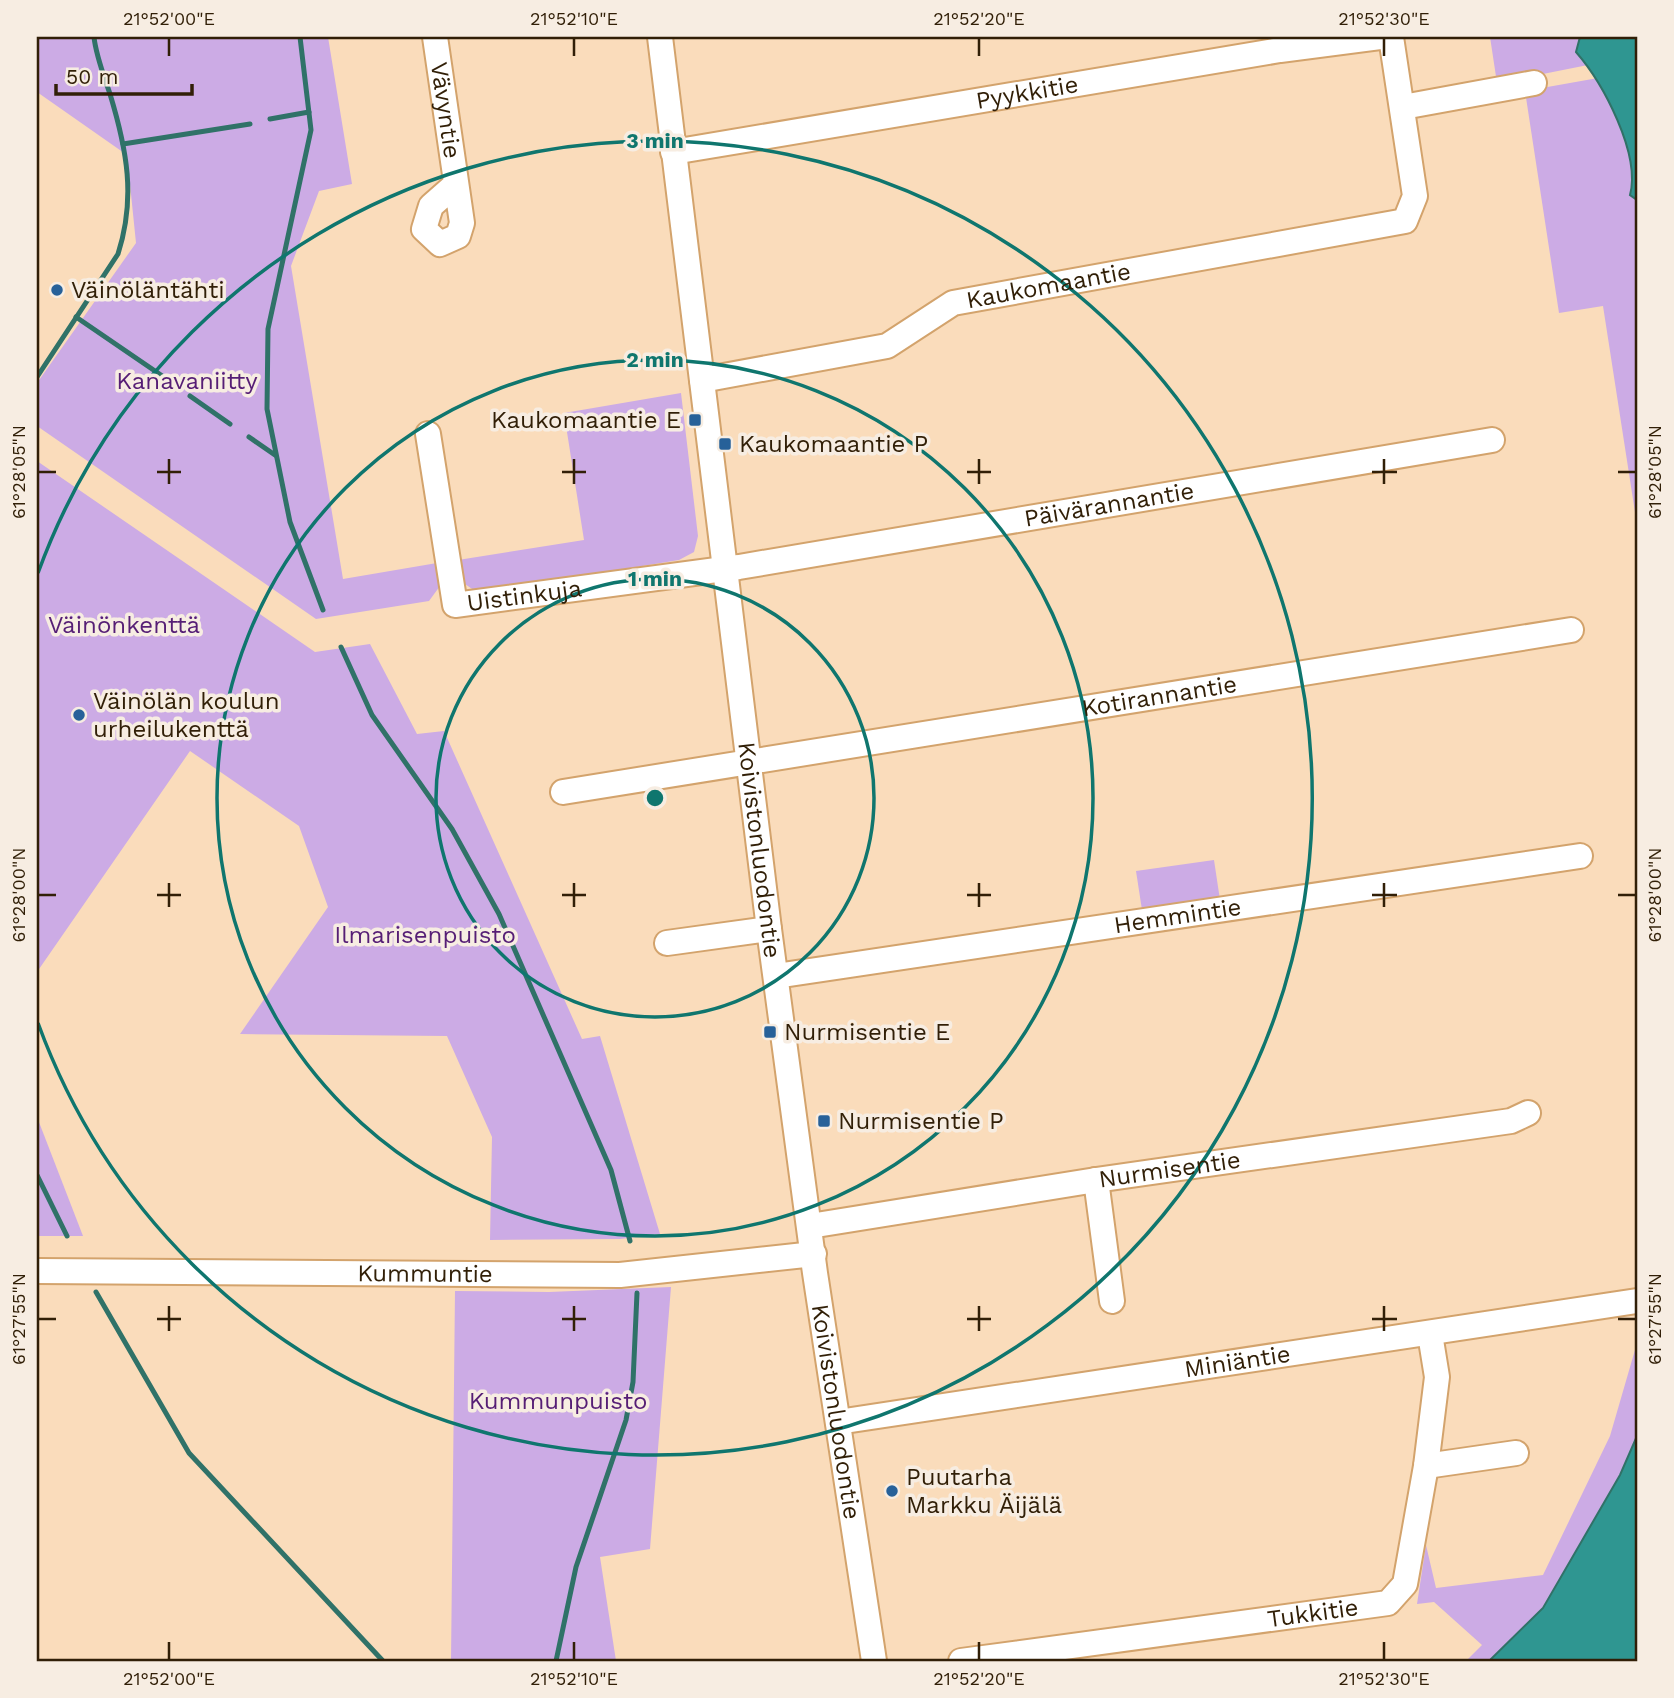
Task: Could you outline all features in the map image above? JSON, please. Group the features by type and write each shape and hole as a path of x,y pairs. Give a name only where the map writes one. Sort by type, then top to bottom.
{"street":[{"name":"Vävyntie","path":"435,37 456,184"},
{"name":"Koivistonluodontie","path":"660,37 769,929 874,1661"},
{"name":"Pyykkitie","path":"673,152 1279,43 1380,37"},
{"path":"1391,37 1403,107 1534,83"},
{"name":"Kaukomaantie","path":"702,380 887,346 954,303 1405,221 1415,196 1403,107"},
{"name":"Uistinkuja","path":"428,434 455,605 724,569"},
{"name":"Päivärannantie","path":"724,569 1492,440"},
{"name":"Kotirannantie","path":"563,792 1571,630"},
{"name":"Hemmintie","path":"776,976 1580,856"},
{"path":"667,943 769,929"},
{"name":"Nurmisentie","path":"810,1226 1096,1180 1511,1121 1528,1113"},
{"path":"1096,1180 1112,1301"},
{"name":"Kummuntie","path":"37,1271 620,1275 814,1254"},
{"name":"Miniäntie","path":"838,1422 1637,1301"},
{"name":"Tukkitie","path":"961,1661 1388,1603 1405,1584 1426,1466 1437,1377 1430,1334"},
{"path":"1426,1466 1516,1453"}],"green space":[{"name":"Kanavaniitty","path":"37,37 328,37 352,184 319,191 291,266 343,579 437,563 440,586 429,601 316,619 37,426 37,383 136,243 127,155 37,92"},
{"path":"1490,37 1580,37 1576,52 1588,65 1497,83"},
{"path":"1598,78 1623,135 1632,166 1631,195 1637,200 1637,525 1603,306 1559,313 1525,91"},
{"path":"681,393 698,536 694,552 679,560 478,593 462,582 458,560 584,540 564,413"},
{"name":"Ilmarisenpuisto","path":"37,461 315,652 370,644 417,734 444,731 582,1039 600,1036 660,1234 620,1239 490,1240 492,1137 447,1036 240,1034 328,907 299,826 190,751 37,972"},
{"path":"1214,860 1220,900 1142,910 1136,871"},
{"path":"37,1117 83,1236 37,1236"},
{"name":"Kummunpuisto","path":"671,1287 650,1549 600,1557 616,1661 451,1661 455,1291 549,1292"},
{"path":"1637,1343 1637,1436 1620,1475 1543,1608 1489,1661 1466,1661 1482,1645 1434,1602 1417,1604 1426,1545 1436,1588 1543,1575 1610,1436"}],"water":[{"path":"1580,37 1637,37 1637,200 1630,195 1630,160 1617,120 1587,65 1576,52"},
{"path":"1637,1436 1637,1661 1489,1661 1543,1608 1620,1475"}],"waterway":[{"path":"37,377 118,254 124,233 128,194 125,154 94,37"},
{"path":"300,37 311,130 268,329 267,409 290,522 323,610"},
{"path":"270,119 309,112"},
{"path":"123,144 250,124"},
{"path":"76,317 174,384"},
{"path":"190,396 230,424"},
{"path":"249,437 275,455"},
{"path":"341,647 372,715 452,829 499,914 611,1170 630,1241"},
{"path":"37,1175 67,1236"},
{"path":"96,1292 189,1453 383,1661"},
{"path":"556,1661 576,1567 626,1420 633,1382 637,1293"}],"place":[{"name":"Väinöläntähti","path":"57,290"},
{"name":"Kaukomaantie E","path":"695,420"},
{"name":"Kaukomaantie P","path":"725,444"},
{"name":"Väinölän koulun urheilukenttä","path":"79,715"},
{"name":"Nurmisentie E","path":"770,1032"},
{"name":"Nurmisentie P","path":"824,1121"},
{"name":"Puutarha Markku Äijälä","path":"892,1491"}],"park label":[{"name":"Väinönkenttä","path":"124,625"}]}
